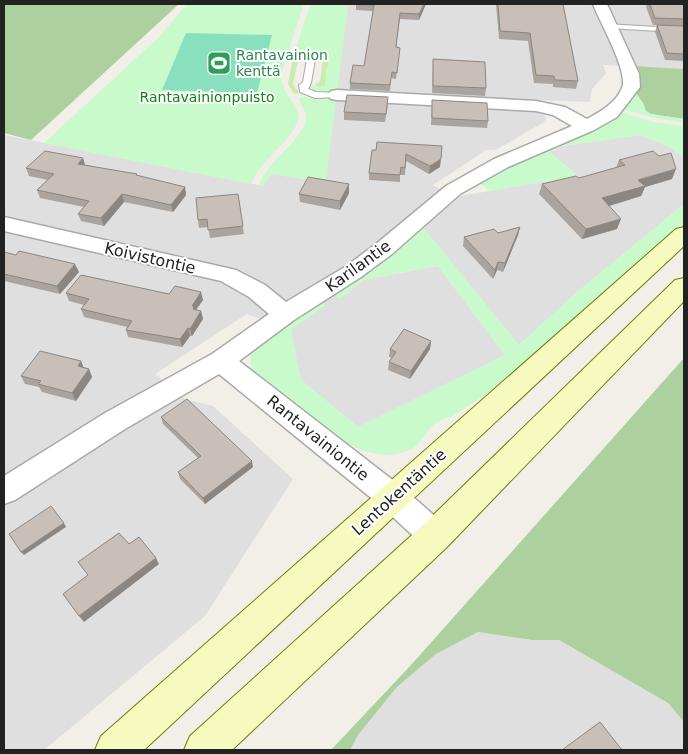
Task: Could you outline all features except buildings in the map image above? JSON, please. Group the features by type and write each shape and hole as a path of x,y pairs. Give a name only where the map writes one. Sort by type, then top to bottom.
{"main road":[{"name":"Lentokentäntie","path":"115,750 684,234"},
{"path":"204,750 435,536 684,286"}],"street":[{"name":"Karilantie","path":"4,491 115,421 222,360 285,314 354,272 453,190 501,163 587,126 611,113 622,102 631,87 631,74 600,4"},
{"path":"337,96 536,106 559,111 587,126"},
{"name":"Koivistontie","path":"4,224 228,275 257,291 285,314"},
{"name":"Rantavainiontie","path":"222,360 392,498 435,536"}],"lane":[{"path":"609,26 681,30"},
{"path":"311,59 308,83 303,85 303,90 315,95 337,96"}],"shaded area":[{"path":"348,4 684,4 684,69 603,65 606,73 592,89 590,102 533,100 534,111 545,116 544,122 496,150 486,150 433,185 454,197 577,176 550,152 562,146 641,135 671,148 684,158 684,204 576,293 519,345 423,228 428,223 339,299 363,280 438,266 505,355 358,427 301,380 290,330 247,314 155,374 185,399 213,406 293,479 205,616 44,750 4,750 4,135 263,186 271,174 325,182"},
{"path":"478,632 532,640 559,640 668,703 684,722 684,750 350,750 358,735 397,687 436,654"}],"green space":[{"path":"4,4 179,4 31,140 4,133"},
{"name":"Rantavainionpuisto","path":"187,4 304,4 282,71 283,86 298,111 299,118 290,136 262,166 251,184 44,143 160,36"},
{"path":"310,4 348,4 337,93 317,92 309,87 310,85 325,86 326,69 329,65 327,56 299,53 297,56 294,55"},
{"name":"Rantavainion kenttä","path":"186,33 272,35 257,93 162,90"},
{"path":"299,53 327,56 329,65 325,86 315,85 320,81 323,59 297,56"},
{"path":"293,58 298,60 293,84 299,93 294,94 288,84"},
{"path":"633,66 684,69 684,119 651,114 646,111 635,92"},
{"path":"635,92 646,111 651,114 684,119 684,123 655,118 623,109"},
{"path":"299,98 336,98 326,182 271,174 263,186 259,185 269,168 300,133 306,114"},
{"path":"620,112 654,122 684,126 684,158 671,148 641,135 565,146 562,143"},
{"path":"549,147 554,150 550,152 578,176 489,191 479,182 505,167"},
{"path":"684,204 684,226 514,376 451,417 435,424 419,444 405,452 386,455 367,451 346,443 307,417 257,376 253,370 251,357 253,349 318,302 326,305 291,330 301,380 358,427 505,355 438,266 363,280 339,299 335,295 335,292 427,222 429,223 424,228 519,345 576,293"},
{"path":"684,358 684,722 668,703 559,640 532,640 478,632 436,654 397,687 358,735 350,750 331,750 411,665"}],"place":[{"name":"Rantavainion kenttä","path":"219,63"}]}
